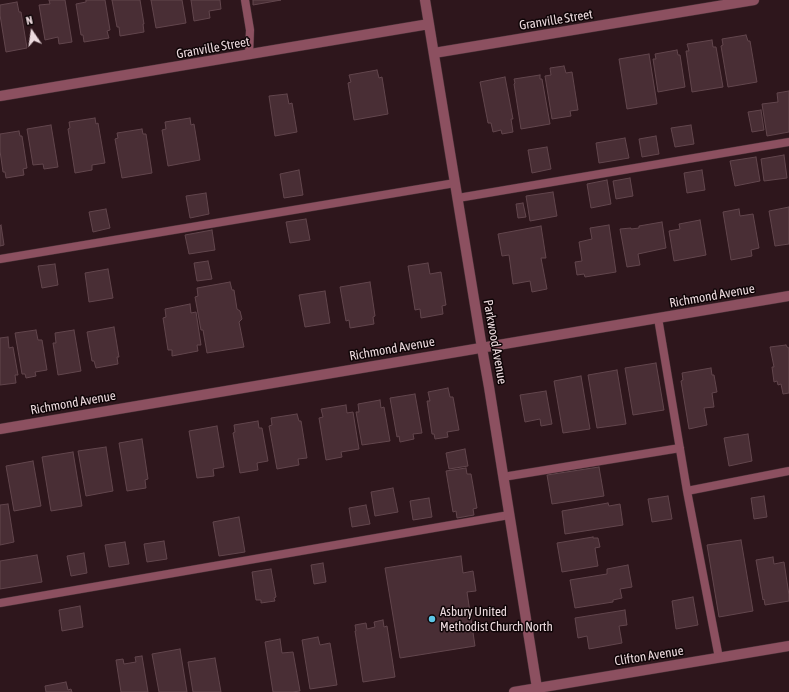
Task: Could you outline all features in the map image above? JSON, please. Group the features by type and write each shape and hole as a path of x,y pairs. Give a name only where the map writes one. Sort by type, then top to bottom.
{"street":[{"name":"Parkwood Avenue","path":"425,0 537,688"},
{"name":"Granville Street","path":"434,53 754,0"},
{"name":"Granville Street","path":"0,96 429,24"},
{"name":"Richmond Avenue","path":"0,428 789,296"},
{"name":"Clifton Avenue","path":"514,692 789,646"}],"lane":[{"path":"245,0 250,30 249,55"},
{"path":"458,198 789,142"},
{"path":"0,259 455,183"},
{"path":"658,318 687,490 719,658"},
{"path":"503,477 680,448"},
{"path":"687,490 789,471"},
{"path":"0,603 509,515"}],"building":[{"path":"49,0 65,0 72,42 59,44 58,37 45,40 39,5 50,4"},
{"path":"86,0 105,0 110,30 107,31 109,38 84,42 83,35 81,35 76,4 86,2"},
{"path":"112,0 140,0 144,32 120,36"},
{"path":"151,0 182,0 186,23 156,28"},
{"path":"191,0 220,0 221,9 209,11 210,18 194,21"},
{"path":"253,0 281,0 253,5"},
{"path":"17,2 19,12 21,12 27,48 6,52 0,15 0,5"},
{"path":"746,35 748,41 750,41 757,82 728,87 721,46 723,45 722,39"},
{"path":"712,40 713,47 716,47 723,87 692,92 686,51 689,51 687,44"},
{"path":"677,50 678,55 680,55 685,87 658,92 653,59 656,59 655,54"},
{"path":"649,54 657,104 627,109 619,59"},
{"path":"564,66 566,73 572,72 578,110 570,111 571,116 552,119 545,76 551,75 550,68"},
{"path":"377,70 379,78 382,77 388,114 354,120 348,83 351,82 349,75"},
{"path":"540,75 550,124 521,129 514,79"},
{"path":"505,77 513,119 511,119 513,132 502,134 501,130 493,132 491,123 488,123 480,82"},
{"path":"789,91 789,132 767,136 762,104 778,102 777,93"},
{"path":"287,94 289,104 292,103 297,132 275,136 269,96"},
{"path":"761,110 764,130 752,132 748,112"},
{"path":"95,118 96,124 98,123 105,163 92,165 92,170 75,173 68,129 70,128 69,122"},
{"path":"190,118 191,125 194,124 200,160 168,166 162,130 166,129 165,122"},
{"path":"51,125 58,167 44,169 43,164 33,165 27,129"},
{"path":"691,125 694,144 675,147 671,128"},
{"path":"142,129 143,134 146,134 152,173 122,178 115,139 118,138 117,133"},
{"path":"19,131 20,136 22,136 27,168 23,169 24,175 6,178 5,172 3,172 0,151 0,134"},
{"path":"656,136 659,154 642,157 639,139"},
{"path":"625,138 629,158 599,163 596,143"},
{"path":"547,147 551,169 532,173 528,150"},
{"path":"784,155 787,178 764,181 761,159"},
{"path":"756,157 760,181 735,186 730,161"},
{"path":"299,170 303,195 284,198 280,174"},
{"path":"702,170 705,190 687,193 684,173"},
{"path":"630,178 633,196 616,199 613,181"},
{"path":"607,180 611,204 591,208 587,184"},
{"path":"553,192 557,216 530,221 526,196"},
{"path":"206,193 209,214 190,218 186,196"},
{"path":"523,203 526,217 518,218 516,204"},
{"path":"789,207 789,244 775,246 769,211"},
{"path":"106,209 110,228 93,232 89,212"},
{"path":"739,209 740,216 753,214 759,248 751,250 752,256 731,260 723,212"},
{"path":"306,219 310,240 290,243 286,222"},
{"path":"700,220 706,255 674,261 669,231 680,229 679,224"},
{"path":"662,222 666,248 638,254 640,265 627,267 620,229 639,228 639,226"},
{"path":"1,225 4,245 0,246 0,226"},
{"path":"609,225 616,272 585,277 584,274 577,275 575,262 582,261 579,242 592,239 590,228"},
{"path":"541,226 546,258 541,258 547,289 532,292 530,281 513,284 509,255 502,256 498,234"},
{"path":"212,230 215,250 189,254 185,235"},
{"path":"208,261 212,279 197,281 194,263"},
{"path":"428,263 430,274 441,272 446,305 442,306 443,314 421,318 420,309 415,310 408,266"},
{"path":"55,264 58,285 42,288 38,266"},
{"path":"108,269 113,298 89,302 85,273"},
{"path":"230,282 232,290 234,290 237,309 240,311 242,319 239,322 244,347 207,353 195,297 198,296 197,288"},
{"path":"370,282 375,316 373,317 374,324 350,328 349,320 346,321 340,287"},
{"path":"325,291 330,323 305,327 299,295"},
{"path":"190,304 191,313 196,312 201,345 197,345 198,351 172,356 172,350 168,350 163,318 166,317 165,309"},
{"path":"114,327 119,357 117,357 118,364 96,368 94,361 92,361 87,332"},
{"path":"36,330 38,340 42,340 47,370 35,372 36,376 26,378 25,374 22,374 15,333"},
{"path":"74,330 81,371 58,375 53,343 56,343 55,333"},
{"path":"8,337 9,348 13,347 18,375 15,375 16,383 0,385 0,338"},
{"path":"786,345 789,348 789,393 783,394 781,384 778,385 777,381 774,382 772,367 774,367 770,347"},
{"path":"656,363 664,410 633,415 625,368"},
{"path":"711,368 712,375 714,375 717,392 712,393 714,407 704,408 707,425 689,429 681,381 683,380 682,373"},
{"path":"617,370 626,424 597,428 588,375"},
{"path":"581,376 590,429 563,433 554,381"},
{"path":"448,388 450,397 453,397 459,430 447,432 448,437 435,439 434,434 432,434 427,401 430,401 428,392"},
{"path":"546,391 552,424 541,426 540,419 525,422 520,395"},
{"path":"415,394 422,433 413,434 414,439 400,442 399,436 397,437 390,398"},
{"path":"380,400 381,408 384,407 390,441 362,445 356,412 359,412 358,404"},
{"path":"346,405 347,413 353,412 359,449 341,452 342,457 326,460 319,418 323,417 321,409"},
{"path":"297,414 299,421 301,421 307,458 298,459 299,465 277,469 269,426 272,425 271,418"},
{"path":"258,421 259,428 262,428 268,461 257,463 258,470 240,473 233,433 235,432 234,425"},
{"path":"217,426 224,467 213,469 214,476 197,478 189,431"},
{"path":"748,434 752,461 729,466 724,438"},
{"path":"142,439 148,479 145,480 146,488 127,491 119,443"},
{"path":"106,447 113,491 86,496 78,451"},
{"path":"465,449 468,466 449,469 446,453"},
{"path":"73,452 82,506 51,511 42,457"},
{"path":"33,461 41,506 14,511 6,466"},
{"path":"599,467 604,496 552,504 547,475"},
{"path":"466,468 467,474 471,474 477,508 473,509 474,515 457,518 456,511 453,512 446,471"},
{"path":"393,488 398,512 375,516 371,492"},
{"path":"668,496 672,519 652,522 648,499"},
{"path":"764,496 767,517 754,519 751,498"},
{"path":"429,498 432,517 413,520 410,501"},
{"path":"608,503 609,506 620,504 623,525 565,534 562,511"},
{"path":"8,504 14,542 0,545 0,505"},
{"path":"366,505 370,524 352,527 349,508"},
{"path":"239,517 245,552 219,556 213,522"},
{"path":"593,537 598,538 600,547 595,548 598,566 562,572 557,543"},
{"path":"741,540 753,611 719,617 707,545"},
{"path":"164,541 167,559 147,562 144,544"},
{"path":"125,542 129,564 109,567 105,545"},
{"path":"84,553 87,573 71,576 67,556"},
{"path":"37,555 42,582 0,589 0,561"},
{"name":"Asbury United Methodist Church North","path":"461,556 463,573 473,571 476,591 467,592 475,646 400,658 385,568"},
{"path":"773,557 774,564 784,562 789,601 765,605 756,560"},
{"path":"323,563 326,582 314,584 311,565"},
{"path":"628,565 632,587 620,589 622,598 613,600 613,602 575,608 570,580 607,574 607,569"},
{"path":"271,569 276,597 274,598 275,601 261,603 261,600 256,600 252,572"},
{"path":"693,597 698,625 676,629 672,601"},
{"path":"80,606 83,627 62,631 59,610"},
{"path":"625,610 627,625 619,626 622,643 589,649 587,636 578,638 575,618"},
{"path":"383,620 384,627 387,626 395,677 363,682 355,625 366,623 367,629 375,627 374,622"},
{"path":"318,637 320,645 330,643 337,685 310,689 302,640"},
{"path":"280,639 282,653 293,652 300,691 273,692 265,642"},
{"path":"180,649 187,692 159,692 152,654"},
{"path":"142,656 148,692 121,692 116,660 123,659 124,664 136,662 135,657"},
{"path":"215,658 221,692 193,692 188,662"},
{"path":"66,682 68,690 71,689 72,692 46,692 45,686"}],"place":[{"name":"Asbury United Methodist Church North","path":"432,619"}]}
